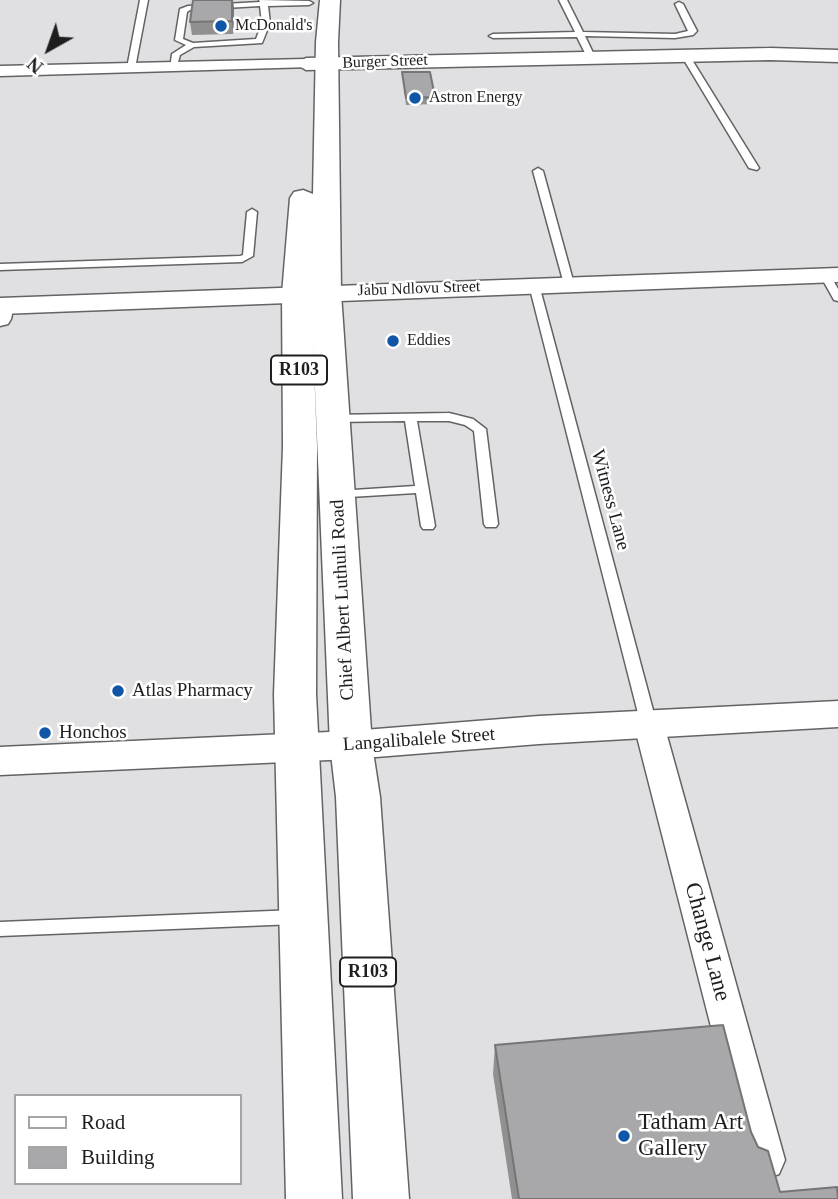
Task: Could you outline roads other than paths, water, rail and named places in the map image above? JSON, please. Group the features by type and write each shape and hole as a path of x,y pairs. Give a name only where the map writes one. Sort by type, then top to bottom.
{"main road":[{"name":"Chief Albert Luthuli Road","path":"314,1199 296,748 300,446 312,293 316,1"},
{"name":"Chief Albert Luthuli Road","path":"312,293 334,418 351,746 358,797 381,1199"}],"street":[{"name":"Burger Street","path":"770,54 789,48 838,47"},
{"name":"Burger Street","path":"0,71 685,55 838,56"},
{"name":"Jabu Ndlovu Street","path":"1,310 312,293 832,275"},
{"name":"Langalibalele Street","path":"0,761 351,746 838,714"},
{"name":"Change Lane","path":"649,725 765,1160"}],"lane":[{"path":"131,68 144,0"},
{"path":"563,0 591,57"},
{"path":"264,2 266,23 259,41 192,45 179,40 185,9 194,6 264,2 316,1"},
{"path":"494,36 690,33 693,31 679,4"},
{"path":"173,67 176,54 192,45"},
{"path":"685,55 754,168"},
{"path":"538,171 569,284"},
{"path":"0,267 242,259 248,256 252,212"},
{"path":"832,275 838,299"},
{"name":"Witness Lane","path":"534,285 649,725"},
{"path":"334,418 449,417 470,422 480,429 491,524"},
{"path":"411,418 428,526"},
{"path":"338,495 422,489"},
{"path":"0,929 303,916"}],"place":[{"name":"McDonald's","path":"221,26"},
{"name":"Astron Energy","path":"415,98"},
{"name":"Eddies","path":"393,341"},
{"name":"Atlas Pharmacy","path":"118,691"},
{"name":"Honchos","path":"45,733"},
{"name":"Tatham Art Gallery","path":"624,1136"}]}
